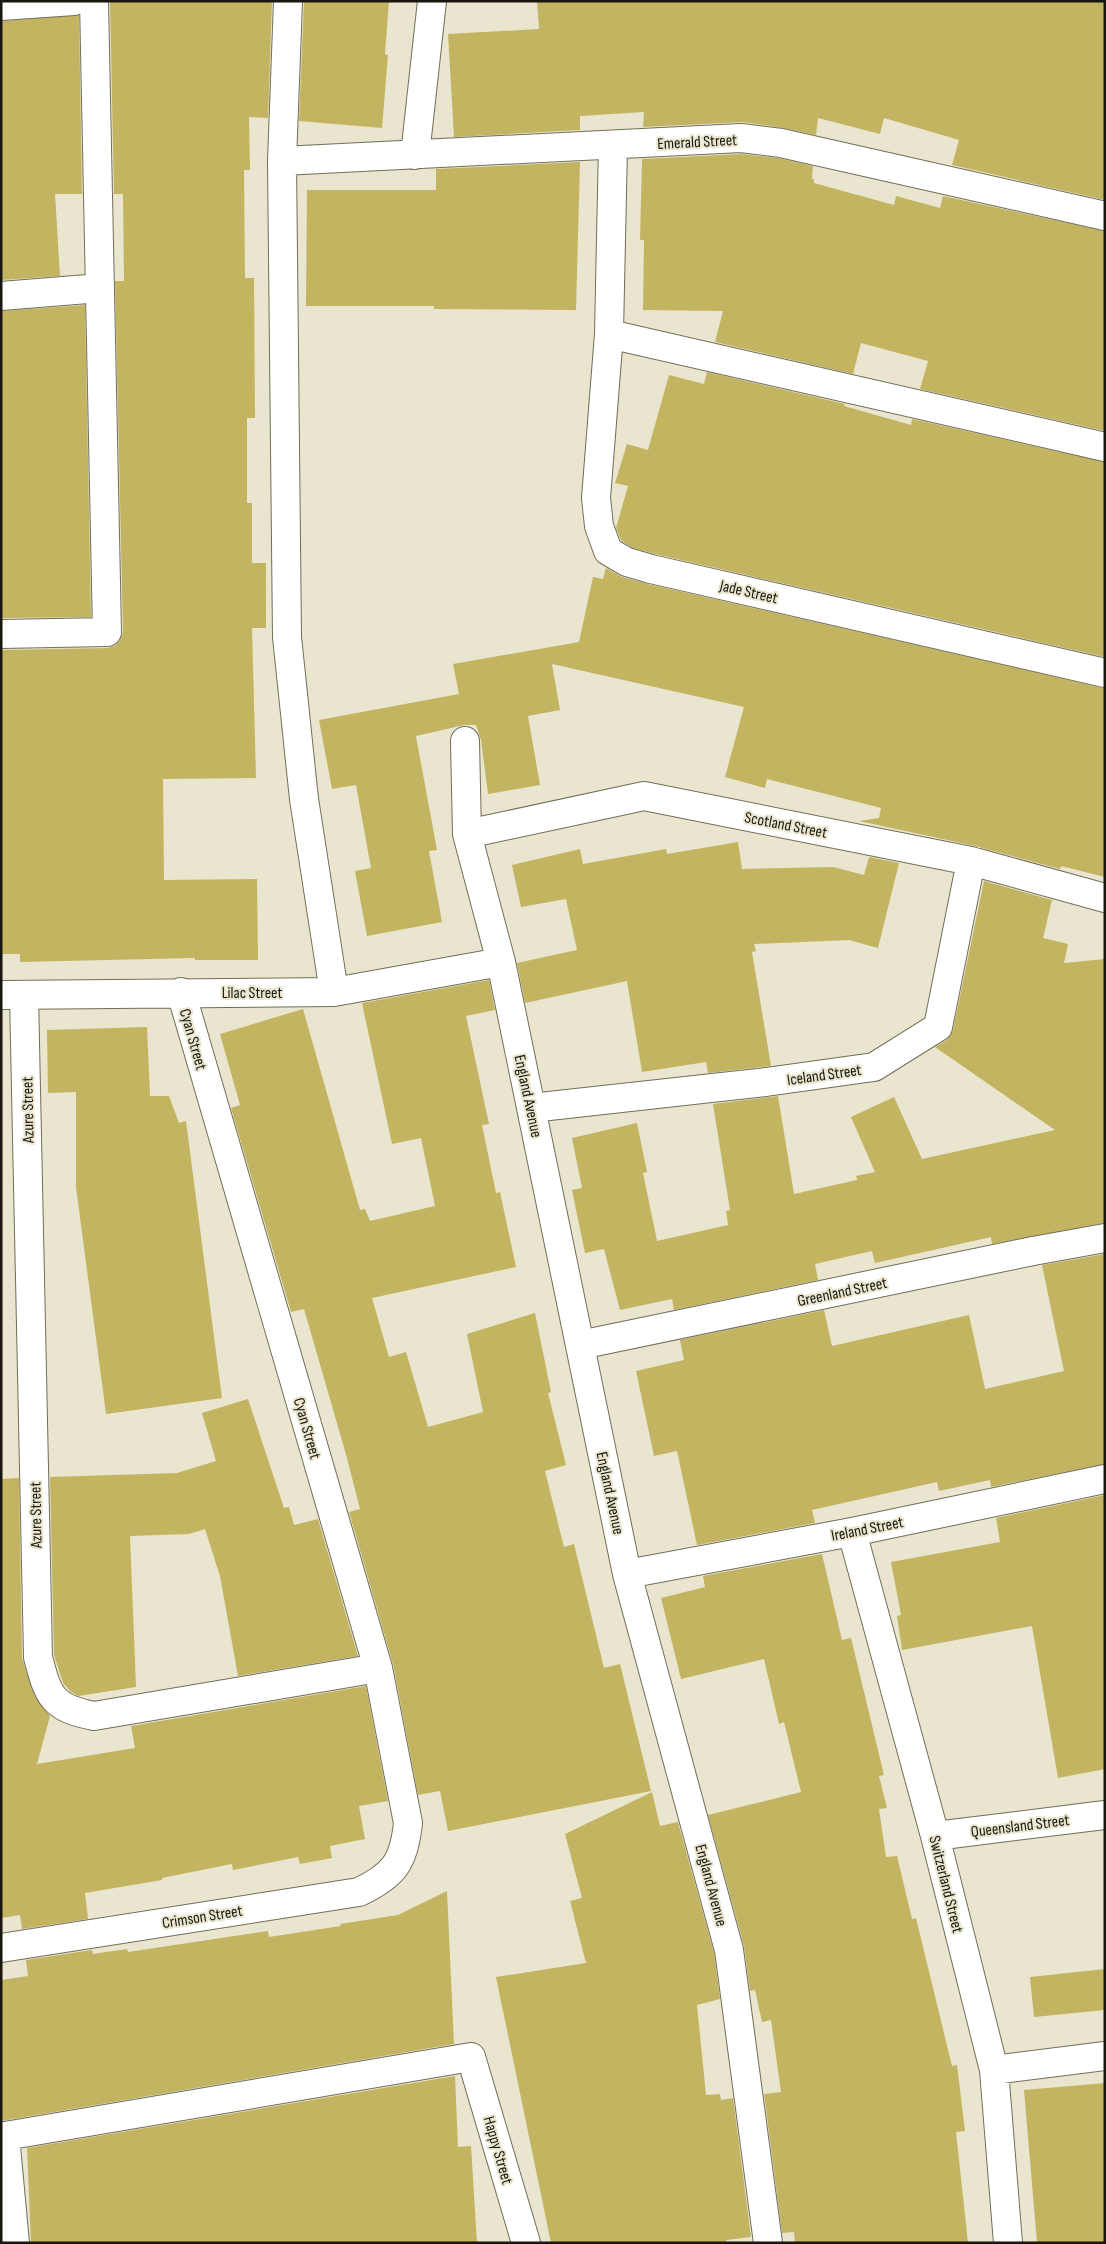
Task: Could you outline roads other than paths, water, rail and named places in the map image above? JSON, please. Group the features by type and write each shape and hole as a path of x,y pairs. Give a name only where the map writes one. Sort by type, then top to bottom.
{"street":[{"path":"1,6 74,1"},
{"path":"1,634 107,632 94,1"},
{"path":"288,1 282,161 287,637 304,799 334,992"},
{"path":"416,154 432,1"},
{"name":"Emerald Street","path":"282,161 741,138 781,143 1105,216"},
{"path":"613,145 609,334 1105,447"},
{"path":"1,296 100,288"},
{"name":"Jade Street","path":"609,334 596,498 599,526 608,551 627,562 651,569 1105,673"},
{"name":"England Avenue","path":"465,741 466,834 501,962 628,1574 729,1950 768,2243"},
{"name":"Scotland Street","path":"466,834 644,796 971,862 1105,898"},
{"name":"Iceland Street","path":"531,1108 766,1082 874,1067 938,1027 971,862"},
{"name":"Lilac Street","path":"13,995 334,992 501,962"},
{"name":"Cyan Street","path":"181,992 378,1668 408,1823 406,1846 396,1867"},
{"name":"Azure Street","path":"13,995 38,1657 44,1680 55,1701 72,1712 94,1716 378,1668"},
{"name":"Greenland Street","path":"580,1346 1033,1251 1105,1238"},
{"name":"Ireland Street","path":"628,1574 852,1532 1105,1479"},
{"name":"Switzerland Street","path":"852,1532 935,1836 994,2070 1008,2243"},
{"name":"Queensland Street","path":"935,1836 1105,1815"},
{"name":"Crimson Street","path":"1,1948 359,1892 378,1883 396,1867"},
{"path":"994,2070 1105,2056"},
{"name":"Happy Street","path":"15,2243 4,2136 471,2057 526,2243"}]}
